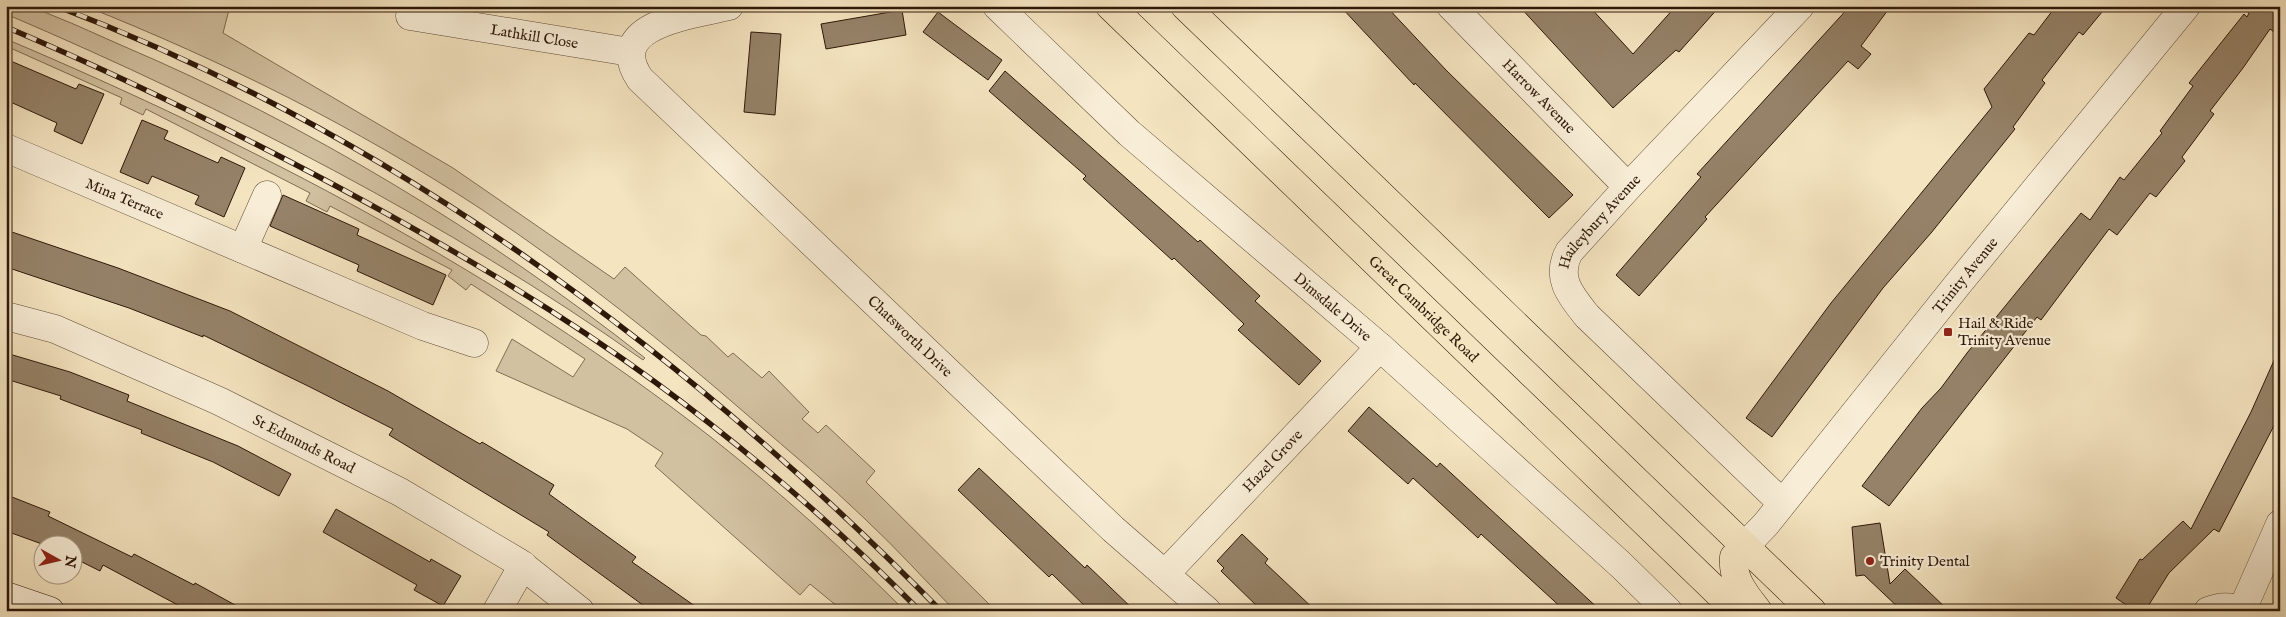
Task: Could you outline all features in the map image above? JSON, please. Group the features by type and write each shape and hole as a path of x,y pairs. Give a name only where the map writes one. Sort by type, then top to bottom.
{"highway":[{"name":"Great Cambridge Road","path":"1110,6 1737,611"},
{"path":"1185,6 1812,611"},
{"path":"1745,546 1734,557 1733,570 1739,587 1758,611"}],"street":[{"path":"630,52 638,37 651,27 729,6"},
{"name":"Dimsdale Drive","path":"997,6 1129,132 1380,347 1622,565 1668,611"},
{"name":"Harrow Avenue","path":"1451,6 1628,187"},
{"name":"Haileybury Avenue","path":"1782,504 1586,316 1568,291 1563,272 1564,261 1569,252 1800,6"},
{"name":"Trinity Avenue","path":"1745,546 1782,504 1952,291 2186,6"},
{"name":"Lathkill Close","path":"410,16 630,52"},
{"name":"Chatsworth Drive","path":"630,52 631,66 640,79 1113,529 1207,611"},
{"name":"Mina Terrace","path":"6,148 423,326 474,344"},
{"path":"243,249 267,195"},
{"name":"St Edmunds Road","path":"6,316 55,328 219,402 400,492 523,565 580,611"},
{"name":"Hazel Grove","path":"1165,574 1380,347"},
{"path":"2208,611 2218,607 2242,610 2280,524"},
{"path":"497,611 523,565"},
{"path":"6,596 50,611"}],"shaded area":[{"path":"6,6 29,6 80,27 192,77 328,146 459,225 585,312 645,358 643,360 568,309 492,261 334,170 89,50 6,14"},
{"path":"85,6 230,6 223,33 453,168 614,279 625,267 728,357 733,353 762,378 769,371 809,412 802,419 818,433 826,425 875,471 866,482 996,611 955,611 888,541 851,506 720,391 586,283 481,209 386,150 288,97 188,49"},
{"path":"6,39 98,79 282,167 461,267 547,321 631,378 737,458 811,522 905,611 843,611 810,584 800,595 655,466 663,453 627,429 496,371 512,339 573,377 585,359 471,284 466,290 448,276 452,270 330,206 327,212 306,201 310,193 146,109 143,115 120,104 122,98 6,46"}],"building":[{"path":"1340,6 1386,6 1446,70 1573,195 1549,218 1415,83 1414,85"},
{"path":"1519,6 1589,6 1633,54 1676,6 1720,6 1679,52 1676,50 1613,108"},
{"path":"1850,6 1891,6 1861,46 1871,54 1858,69 1848,61 1705,217 1707,219 1639,296 1616,275 1701,177 1697,174"},
{"path":"2056,6 2107,6 2083,35 2079,32 2042,80 2045,83 2013,127 2015,129 1931,233 1883,288 1772,437 1746,418 1831,303 1992,107 1984,89 2029,33 2034,35"},
{"path":"2240,6 2280,6 2280,36 2270,29 2210,111 2214,114 2182,157 2185,161 2156,197 2150,193 2117,235 2109,229 2041,320 2037,317 1889,506 1862,486 1922,408 1941,388 1967,353 2081,213 2090,220 2120,177 2124,180 2162,133 2160,131 2193,86 2189,83 2244,14 2247,17 2249,13"},
{"path":"902,10 906,35 826,49 821,24"},
{"path":"938,12 1002,60 988,80 923,32"},
{"path":"751,32 781,34 775,115 744,112"},
{"path":"6,59 76,89 79,84 104,94 82,144 54,131 57,123 6,100"},
{"path":"1005,71 1198,242 1200,240 1260,296 1255,301 1321,361 1299,385 1238,330 1244,324 1174,258 1172,260 1083,179 1086,176 989,91"},
{"path":"142,120 168,131 164,139 218,163 221,157 245,168 224,217 195,204 199,196 152,176 148,184 120,172"},
{"path":"283,195 359,229 357,235 446,275 433,305 357,271 359,265 270,226"},
{"path":"6,230 118,268 230,311 388,391 480,444 482,442 554,485 549,494 636,557 632,562 702,611 651,611 547,535 549,532 389,435 393,429 308,386 203,335 203,337 129,308 6,267"},
{"path":"2280,347 2280,414 2219,532 2214,529 2169,573 2145,611 2135,611 2116,598 2140,559 2142,560 2183,521 2191,529 2251,412"},
{"path":"6,353 70,372 129,395 127,401 238,446 291,474 279,496 213,462 141,433 142,430 60,399 61,396 6,379"},
{"path":"1369,407 1437,467 1440,463 1601,611 1565,611 1481,534 1478,538 1413,478 1408,484 1348,431"},
{"path":"979,468 1085,568 1087,565 1135,611 1090,611 1052,574 1049,577 958,490"},
{"path":"12,497 50,512 48,516 132,557 134,554 194,585 195,583 246,611 189,611 103,565 100,571 82,562 82,534 32,534 32,540 6,531 6,514"},
{"path":"336,509 430,562 431,559 461,576 443,606 414,590 417,585 323,532"},
{"path":"1880,523 1890,584 1905,569 1949,611 1902,611 1864,575 1856,576 1852,527"},
{"path":"1242,534 1268,559 1265,563 1316,611 1262,611 1221,571 1224,568 1217,561"}],"railway":[{"path":"56,6 181,58 301,119 418,186 531,260 639,341 744,426 844,517 941,611"},
{"path":"6,27 126,81 323,179 492,274 575,326 690,408 759,463 825,520 920,611"}],"place":[{"name":"Hail & Ride Trinity Avenue","path":"1948,332"},
{"name":"Trinity Dental","path":"1870,561"}]}
